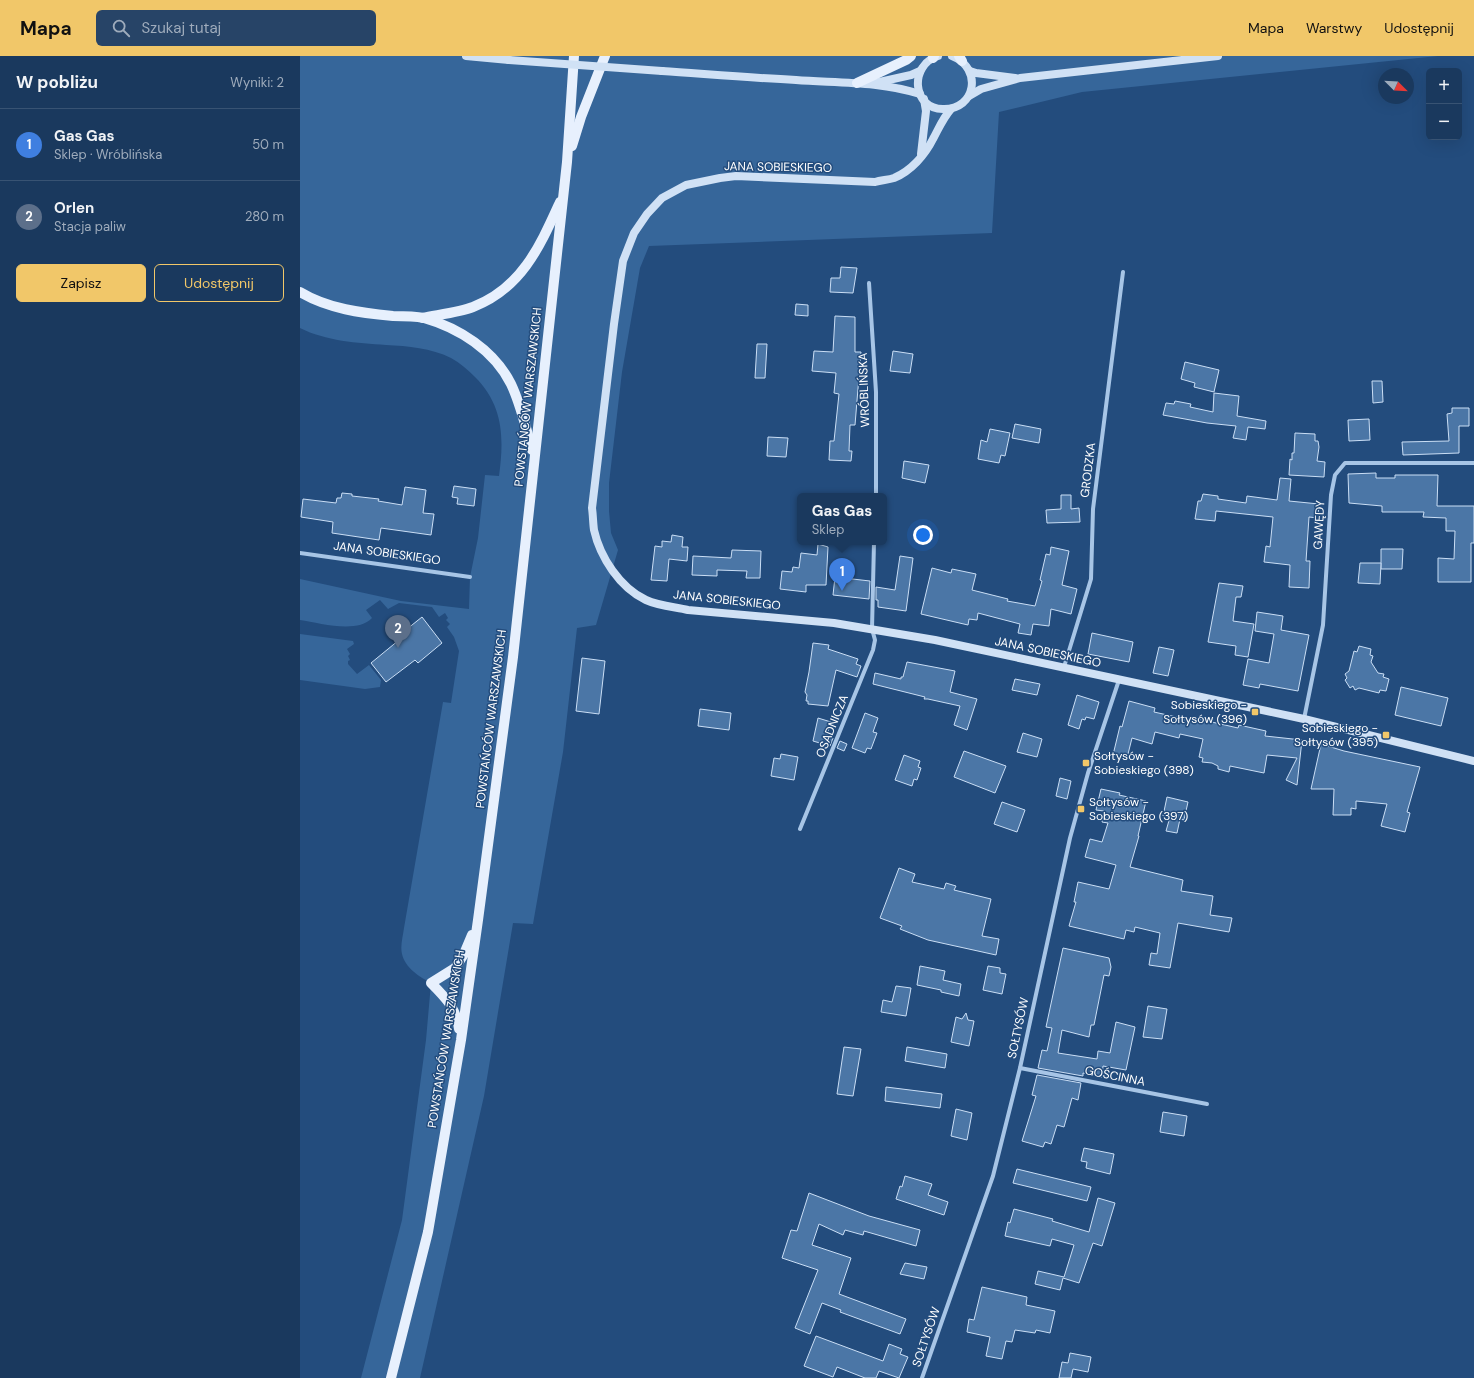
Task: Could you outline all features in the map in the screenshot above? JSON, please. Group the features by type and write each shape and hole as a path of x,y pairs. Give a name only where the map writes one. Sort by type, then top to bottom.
{"main road":[{"name":"POWSTAŃCÓW WARSZAWSKICH","path":"391,1378 428,1232 461,1040 478,920 513,657 567,162 574,56"},
{"path":"567,162 581,117 605,56"},
{"path":"857,83 906,60 911,56"},
{"path":"423,318 473,307 499,293 522,272 536,252 563,194"},
{"path":"300,292 320,302 339,308 362,312 423,318 446,326 479,345 503,370 511,384 518,401 534,456"},
{"path":"461,1040 458,1019 450,1002 432,983 455,968 464,954 478,920"}],"street":[{"path":"466,56 796,80 870,83 910,90 922,96 934,108 941,109 951,109 963,102 972,88 970,71 961,59 952,56"},
{"path":"968,96 981,89 1020,78 1218,56"},
{"path":"921,157 926,111 918,80 920,71 925,63 935,57"},
{"path":"870,83 911,75 920,71"},
{"path":"970,71 1020,78"},
{"name":"JANA SOBIESKIEGO","path":"951,109 945,116 932,141 921,157 908,170 893,178 875,182 736,176 707,180 686,185 674,191 662,198 647,214 634,233 623,262 610,355 592,508 595,531 609,563 620,581 649,601 688,610 834,623 935,640 1304,719 1474,761"},
{"name":"GRODZKA","path":"1064,667 1091,579 1093,509 1124,272"},
{"name":"WRÓBLIŃSKA","path":"869,283 876,392 876,493"},
{"name":"GAWĘDY","path":"1304,719 1323,625 1331,490 1335,475 1345,463 1474,463"},
{"path":"872,629 874,545"},
{"name":"JANA SOBIESKIEGO","path":"300,552 470,577"},
{"name":"OSADNICZA","path":"800,829 873,650 875,640 872,629"},
{"name":"SOŁTYSÓW","path":"922,1378 994,1176 1020,1068 1070,838 1088,773 1120,679"},
{"name":"GOŚCINNA","path":"1020,1068 1207,1104"}],"shaded area":[{"path":"300,56 1438,56 1082,92 999,112 992,233 649,246 640,268 622,372 609,483 611,533 618,550 596,625 577,628 563,752 533,924 513,923 484,1096 420,1378 361,1378 402,1220 426,1040 431,983 418,975 406,964 401,951 401,944 443,702 451,703 459,651 454,637 447,627 450,624 446,620 448,618 445,613 439,617 432,607 399,603 388,609 380,600 366,610 372,618 365,623 357,625 338,626 300,620 300,579 401,601 469,609 470,577 478,538 485,475 499,476 501,462 500,424 497,411 485,388 461,364 451,358 436,352 419,348 331,339 300,328"},
{"path":"300,634 353,641 354,644 347,649 350,654 348,656 350,660 348,661 348,664 357,674 369,665 381,680 380,687 365,689 300,680"}],"building":[{"path":"841,267 857,268 853,293 830,292 831,278 840,278"},
{"path":"796,304 808,305 808,316 795,315"},
{"path":"835,316 855,317 855,352 861,352 855,425 850,425 849,451 852,451 851,461 829,460 830,441 834,441 839,394 834,393 836,373 812,371 814,351 833,352"},
{"path":"757,344 767,344 765,378 755,378"},
{"path":"893,351 913,354 910,373 890,371"},
{"path":"1185,362 1219,370 1214,392 1194,387 1195,383 1181,379"},
{"path":"1372,381 1382,381 1383,402 1373,403"},
{"path":"1214,393 1239,396 1237,416 1266,421 1265,429 1248,427 1246,440 1233,438 1236,426 1207,423 1163,415 1166,403 1174,404 1175,401 1191,404 1190,407 1213,412"},
{"path":"1452,408 1469,408 1469,426 1459,426 1459,453 1403,455 1402,442 1449,441 1447,414 1452,413"},
{"path":"1369,419 1370,440 1349,441 1348,420"},
{"path":"1015,424 1041,429 1039,443 1012,438"},
{"path":"990,429 1010,433 1005,456 1001,455 999,463 978,459 981,440 987,442"},
{"path":"1295,433 1315,434 1315,441 1318,441 1319,447 1317,461 1325,462 1324,477 1289,475 1290,459 1292,460 1292,453 1294,453"},
{"path":"768,437 788,438 786,457 767,456"},
{"path":"904,461 929,465 925,483 902,478"},
{"path":"1376,473 1376,478 1395,478 1395,475 1438,475 1437,506 1474,506 1474,543 1471,543 1471,582 1438,582 1438,558 1454,559 1455,531 1446,531 1446,518 1423,517 1424,512 1382,512 1382,506 1349,503 1348,474"},
{"path":"1280,478 1291,479 1289,501 1319,504 1318,518 1309,517 1306,561 1310,561 1309,588 1289,587 1290,565 1264,562 1266,546 1270,547 1273,517 1216,511 1215,521 1195,519 1198,501 1201,501 1203,494 1218,496 1218,499 1246,503 1247,496 1277,500"},
{"path":"454,486 476,489 474,506 457,504 458,498 452,497"},
{"path":"405,487 426,490 423,513 434,514 431,535 381,528 379,540 332,533 333,522 301,517 303,499 336,503 337,498 341,498 342,493 352,494 352,496 379,499 378,501 402,505"},
{"path":"1061,495 1071,495 1071,509 1079,508 1080,522 1047,523 1046,510 1061,509"},
{"path":"672,535 683,537 682,547 688,547 687,561 669,559 667,581 651,580 655,546 662,547 662,541 671,542"},
{"path":"818,545 828,547 826,585 806,585 806,592 780,589 782,571 792,572 793,567 799,568 801,553 817,555"},
{"path":"1051,547 1069,551 1062,585 1077,589 1071,614 1051,609 1049,626 1033,624 1031,635 1018,633 1020,624 978,613 977,620 969,619 968,625 921,614 932,568 951,573 952,569 976,574 972,590 1008,599 1007,601 1035,606 1042,581 1040,580 1046,554 1050,555"},
{"path":"1381,549 1403,549 1402,569 1381,569"},
{"path":"732,550 761,551 760,578 746,578 747,571 717,570 717,576 692,575 693,556 731,558"},
{"path":"900,556 913,558 906,611 878,607 878,600 876,600 876,587 895,590"},
{"path":"1360,563 1381,563 1380,584 1358,583"},
{"path":"835,577 870,581 869,599 833,595"},
{"path":"1219,583 1243,586 1241,597 1236,597 1233,621 1254,624 1248,657 1235,655 1236,646 1208,642"},
{"path":"1257,612 1283,616 1281,630 1309,635 1298,691 1260,684 1259,688 1243,685 1248,659 1269,663 1274,634 1255,631"},
{"path":"422,617 442,643 418,663 415,660 386,682 371,663 399,640 397,637"},
{"path":"1092,633 1133,642 1129,662 1088,654"},
{"path":"813,643 829,645 828,649 858,659 856,664 861,666 857,677 836,670 828,706 808,704 808,701 806,701 807,695 805,692"},
{"path":"1359,646 1371,649 1370,655 1373,656 1371,662 1378,673 1384,674 1383,677 1389,679 1386,691 1380,690 1379,693 1359,688 1355,690 1353,686 1350,688 1345,680 1347,678 1345,674 1349,671 1354,651 1357,652"},
{"path":"1159,647 1174,650 1168,676 1153,673"},
{"path":"582,658 605,661 599,714 576,711"},
{"path":"907,662 955,671 950,692 977,699 967,730 954,725 960,706 924,699 925,697 873,684 875,673 901,679 901,677 903,677"},
{"path":"1015,679 1040,684 1037,695 1012,690"},
{"path":"1401,687 1448,698 1441,726 1395,715"},
{"path":"1077,695 1099,702 1094,719 1086,717 1085,720 1082,719 1079,729 1068,725"},
{"path":"1129,701 1155,708 1154,712 1190,720 1190,717 1238,728 1239,725 1266,731 1265,736 1302,740 1297,785 1286,780 1297,758 1267,755 1264,773 1230,766 1229,772 1218,769 1218,766 1212,763 1202,762 1203,758 1199,757 1203,739 1180,734 1179,738 1155,732 1152,744 1132,738 1127,758 1113,755 1120,726 1122,727"},
{"path":"700,709 731,713 729,730 698,726"},
{"path":"865,713 878,718 873,732 877,733 871,749 867,748 865,753 852,748"},
{"path":"818,718 831,722 827,735 833,738 830,746 813,741"},
{"path":"1023,733 1042,739 1037,757 1017,752"},
{"path":"840,741 847,744 844,751 837,748"},
{"path":"1321,744 1344,751 1420,767 1407,812 1410,813 1405,832 1381,826 1387,804 1356,801 1356,809 1351,808 1351,815 1333,815 1334,789 1311,789"},
{"path":"964,751 1006,766 995,793 954,777"},
{"path":"781,754 798,757 794,780 771,776 774,758 780,759"},
{"path":"904,755 920,761 918,767 921,768 917,780 914,779 912,786 895,780"},
{"path":"1060,778 1071,781 1067,799 1056,796"},
{"path":"1101,789 1146,801 1139,836 1130,867 1183,880 1181,891 1213,896 1210,915 1232,918 1229,932 1178,923 1170,968 1149,965 1151,953 1157,954 1160,933 1135,927 1134,932 1126,930 1124,939 1069,926 1076,902 1074,902 1078,882 1109,889 1116,865 1085,857 1090,839 1102,842 1108,823 1102,822 1104,811 1096,810"},
{"path":"1167,797 1188,802 1184,820 1180,819 1177,833 1166,831 1170,817 1163,816"},
{"path":"1002,802 1025,810 1017,832 994,824"},
{"path":"899,868 915,874 912,882 944,889 946,883 956,886 954,890 991,899 982,936 999,939 996,955 928,940 900,929 902,926 880,918"},
{"path":"1063,948 1109,958 1111,967 1109,976 1104,975 1094,1025 1091,1025 1089,1037 1062,1030 1058,1053 1097,1059 1098,1051 1110,1053 1116,1022 1135,1027 1126,1070 1103,1066 1102,1077 1083,1073 1083,1076 1038,1068 1042,1050 1047,1051 1052,1028 1046,1027"},
{"path":"920,966 945,971 943,980 961,984 959,996 941,992 941,990 917,985"},
{"path":"988,966 1000,968 1000,973 1006,974 1002,994 983,990"},
{"path":"896,986 911,988 906,1016 881,1012 883,1000 892,1002"},
{"path":"1148,1006 1167,1009 1162,1039 1143,1037"},
{"path":"966,1013 968,1020 974,1021 969,1046 951,1042 956,1017 962,1019"},
{"path":"844,1047 861,1049 853,1096 837,1094"},
{"path":"907,1047 947,1054 945,1068 905,1061"},
{"path":"1037,1075 1081,1083 1078,1100 1072,1098 1064,1127 1057,1125 1051,1144 1045,1142 1043,1147 1022,1141 1036,1096 1032,1095"},
{"path":"886,1087 942,1094 940,1108 885,1101"},
{"path":"956,1109 972,1113 967,1140 951,1136"},
{"path":"1163,1112 1187,1116 1184,1136 1160,1132"},
{"path":"1084,1148 1114,1154 1110,1174 1086,1168 1087,1162 1081,1161"},
{"path":"1017,1169 1091,1187 1087,1201 1013,1183"},
{"path":"905,1176 932,1184 928,1195 948,1202 944,1215 896,1199 900,1186 902,1187"},
{"path":"809,1193 869,1216 920,1230 916,1246 864,1231 863,1235 845,1230 843,1235 819,1224 812,1245 851,1258 839,1294 906,1319 900,1334 840,1312 841,1310 822,1303 810,1334 795,1328 818,1270 782,1258 791,1230 797,1231"},
{"path":"1098,1198 1115,1203 1102,1246 1093,1243 1079,1283 1063,1278 1060,1290 1035,1284 1038,1271 1064,1277 1074,1245 1052,1239 1050,1246 1005,1236 1008,1222 1010,1223 1014,1209 1053,1219 1052,1221 1089,1232"},
{"path":"905,1263 927,1267 924,1279 900,1274"},
{"path":"982,1287 1027,1297 1026,1305 1055,1311 1050,1333 1036,1330 1035,1333 1015,1330 1012,1342 1006,1341 1002,1359 986,1356 990,1337 967,1332 969,1319 974,1320"},
{"path":"816,1336 883,1361 889,1344 902,1349 900,1354 908,1357 899,1378 879,1371 876,1378 865,1378 837,1367 833,1377 804,1366"},
{"path":"1070,1353 1091,1357 1088,1372 1073,1369 1071,1378 1059,1378 1062,1362 1068,1363"}],"place":[{"name":"Gas Gas","path":"842,591"},
{"name":"Orlen","path":"398,648"},
{"name":"Sobieskiego - Sołtysów (396)","path":"1255,712"},
{"name":"Sobieskiego - Sołtysów (395)","path":"1386,735"},
{"name":"Sołtysów - Sobieskiego (398)","path":"1086,763"},
{"name":"Sołtysów - Sobieskiego (397)","path":"1081,809"}]}
